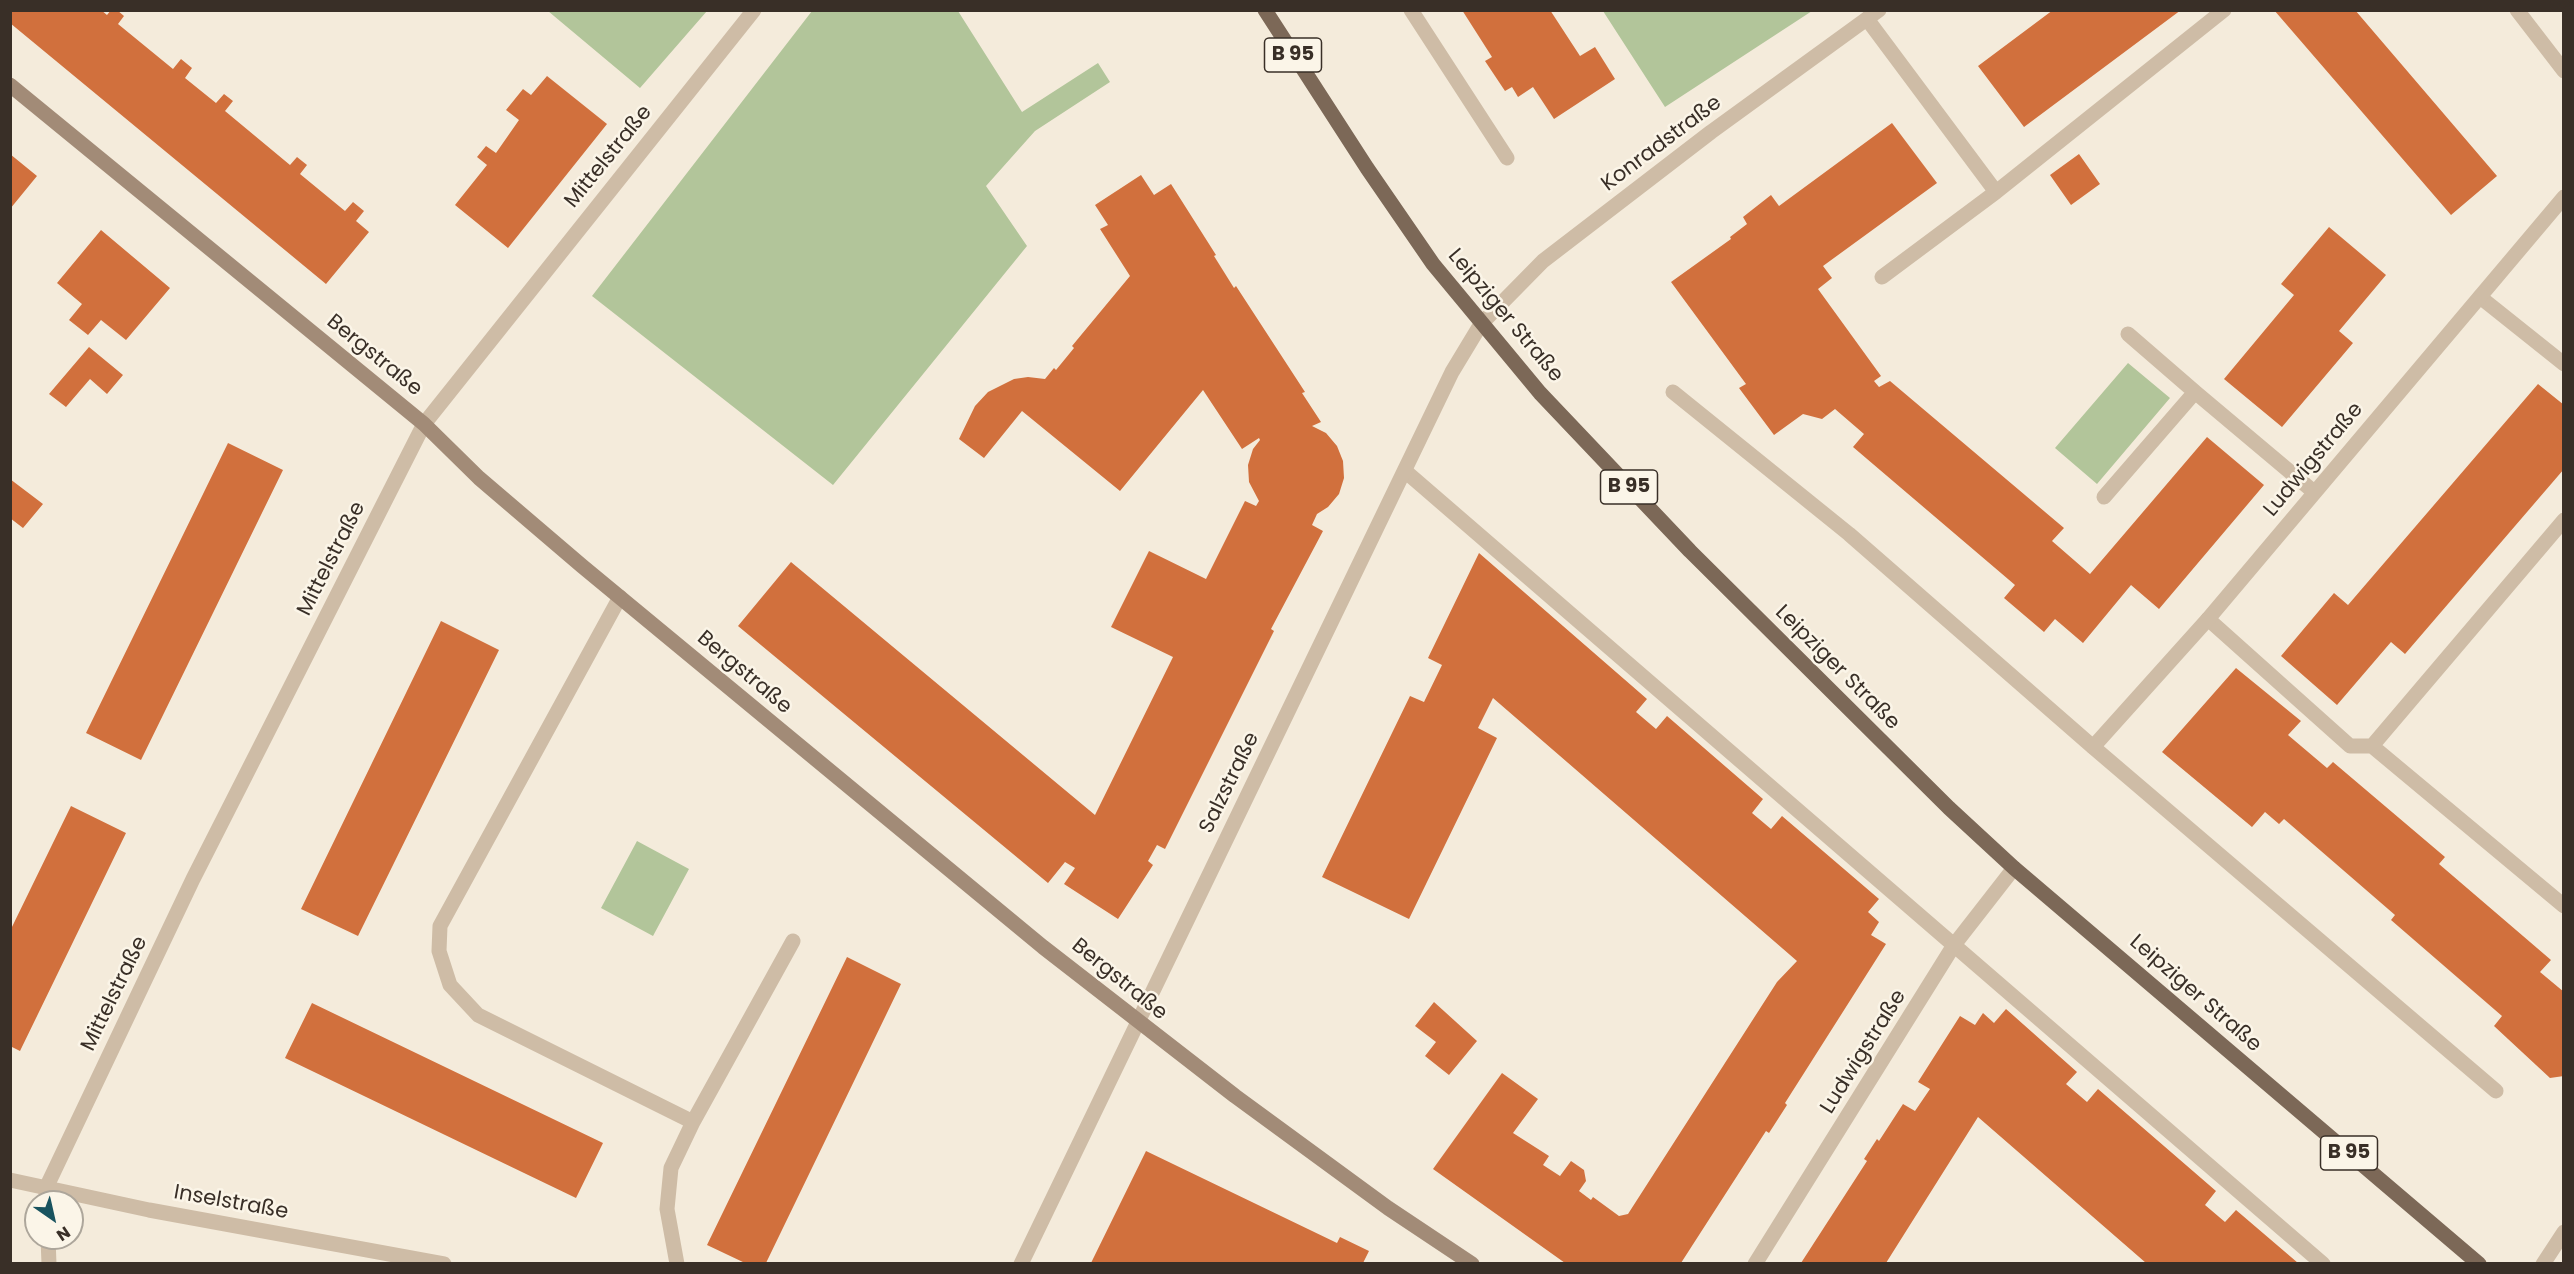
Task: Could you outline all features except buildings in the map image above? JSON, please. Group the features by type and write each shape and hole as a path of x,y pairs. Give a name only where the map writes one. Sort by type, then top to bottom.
{"main road":[{"name":"Leipziger Straße","path":"1265,10 1421,247 1481,324 1540,393 1690,551 1949,808 2014,868 2479,1263"},
{"name":"Bergstraße","path":"10,85 424,424 479,478 620,597 1137,1022 1389,1208 1472,1263"}],"street":[{"name":"Mittelstraße","path":"48,1190 193,879 424,424 754,10"},
{"path":"1411,10 1507,158"},
{"path":"1882,277 1996,192 2224,10"},
{"path":"2517,10 2564,70"},
{"name":"Konradstraße","path":"1481,324 1543,261 1558,249 1711,132 1873,15"},
{"path":"1873,15 1996,192"},
{"name":"Ludwigstraße","path":"2093,747 2208,619 2564,197"},
{"path":"2480,297 2564,364"},
{"name":"Salzstraße","path":"1021,1263 1452,372 1481,324"},
{"path":"2128,334 2314,492"},
{"path":"1672,392 1849,534 2093,747 2496,1091"},
{"path":"2104,497 2195,392"},
{"path":"1404,471 2323,1263"},
{"path":"2372,746 2564,520"},
{"path":"620,597 440,926 439,951 450,985 478,1015 693,1122"},
{"path":"2208,619 2350,746 2372,746 2564,906"},
{"name":"Ludwigstraße","path":"1755,1263 1840,1131 1954,945 2014,868"},
{"path":"677,1263 667,1209 671,1168 693,1122 794,941"},
{"name":"Inselstraße","path":"10,1180 34,1190"},
{"name":"Inselstraße","path":"84,1201 444,1263"},
{"path":"2543,1263 2564,1232"}],"green space":[{"path":"548,11 707,11 640,88"},
{"path":"812,11 958,11 1022,112 1098,63 1110,82 1035,131 986,186 1027,246 833,485 592,296"},
{"path":"1603,11 1812,11 1665,107"},
{"path":"2128,363 2170,398 2097,484 2055,448"},
{"path":"637,841 689,869 653,936 601,908"}]}
